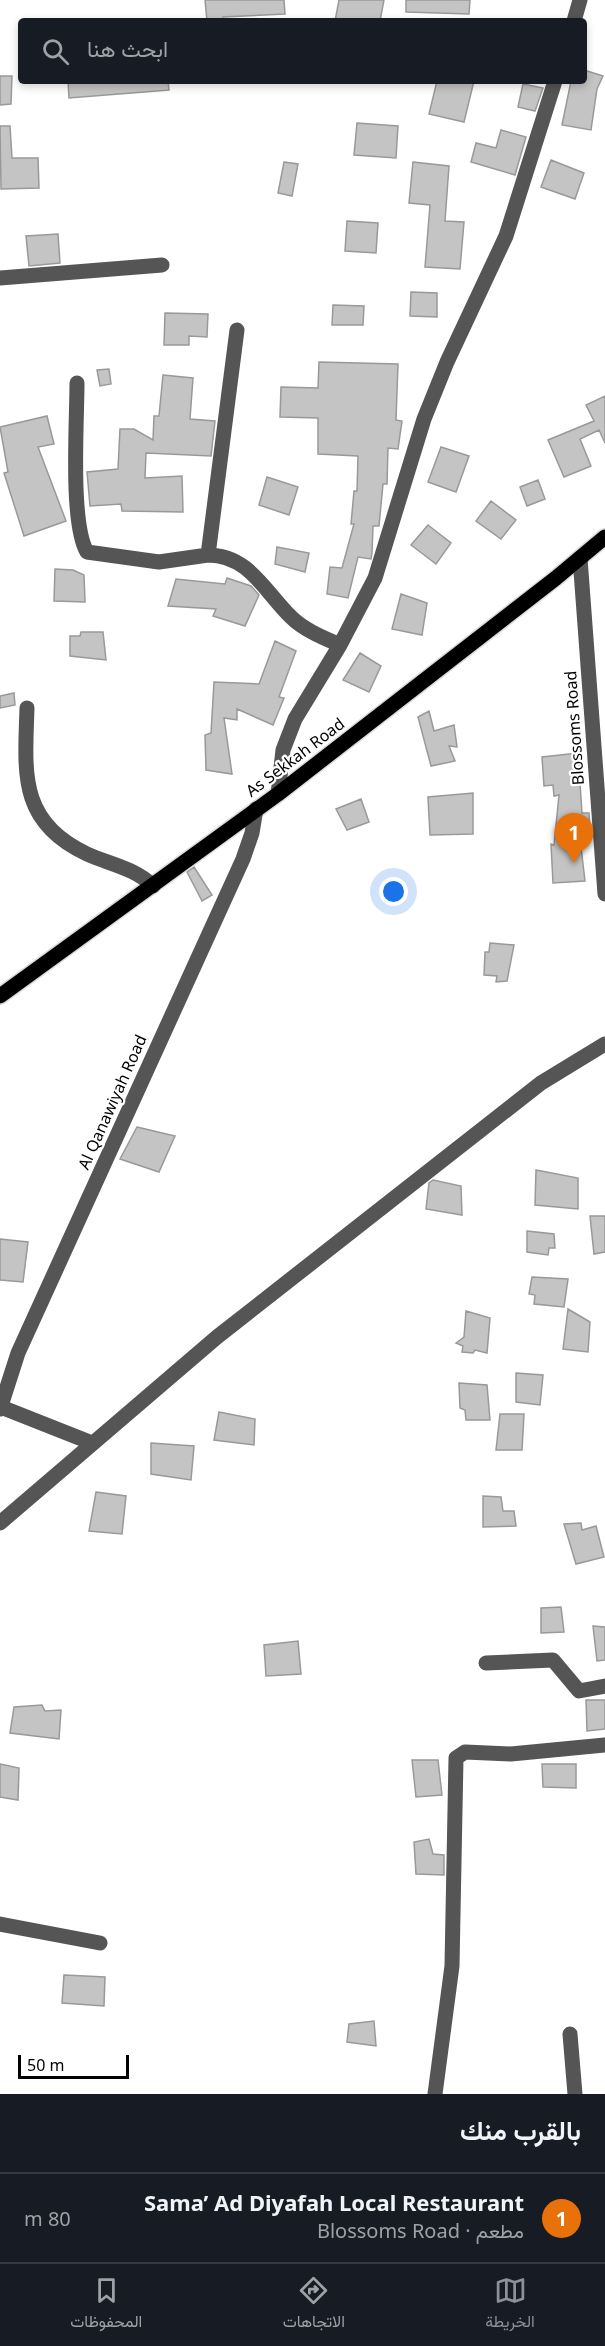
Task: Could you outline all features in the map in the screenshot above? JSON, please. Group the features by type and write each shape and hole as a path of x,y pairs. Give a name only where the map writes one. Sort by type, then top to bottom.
{"main road":[{"name":"As Sekkah Road","path":"0,996 278,794 605,537"}],"street":[{"path":"575,18 580,0"},
{"path":"278,794 283,750 295,719 340,645 375,578 424,419 447,362 506,236 554,84"},
{"path":"0,278 162,265"},
{"path":"208,555 237,330"},
{"path":"77,383 77,522 82,544 87,552 159,562 220,555 242,564 292,619 340,645"},
{"name":"Blossoms Road","path":"580,558 605,894"},
{"path":"27,708 26,780 35,809 64,842 87,854 128,869 153,886"},
{"name":"Al Qanawiyah Road","path":"0,1408 18,1353 243,859 252,833 256,809"},
{"path":"0,1522 217,1336 541,1083 605,1044"},
{"path":"0,1408 92,1443"},
{"path":"486,1663 553,1660 579,1691 605,1686"},
{"path":"435,2094 452,1966 456,1758 465,1752 511,1754 605,1745"},
{"path":"0,1924 100,1943"},
{"path":"570,2034 575,2094"}],"building":[{"path":"205,0 284,0 285,14 207,18"},
{"path":"339,0 384,0 381,18 336,18"},
{"path":"406,0 470,0 469,14 406,12"},
{"path":"587,71 603,76 597,89 591,130 562,125 570,84 587,84"},
{"path":"0,76 12,76 11,104 0,105"},
{"path":"68,84 168,84 169,90 69,98"},
{"path":"436,84 473,84 464,122 429,114"},
{"path":"523,84 543,88 535,111 518,107"},
{"path":"357,123 398,126 396,158 354,155"},
{"path":"0,126 10,126 12,158 38,158 39,188 1,189"},
{"path":"501,130 526,137 515,175 471,162 476,143 496,148"},
{"path":"551,160 584,173 575,199 541,187"},
{"path":"284,162 298,164 292,196 278,193"},
{"path":"413,162 449,166 445,221 464,222 460,269 425,267 430,205 409,203"},
{"path":"347,221 378,223 376,253 345,251"},
{"path":"58,234 60,263 29,266 26,236"},
{"path":"411,292 437,293 437,317 410,316"},
{"path":"333,305 364,306 363,325 332,325"},
{"path":"165,313 208,314 207,337 189,336 189,345 164,345"},
{"path":"319,362 398,364 396,420 402,421 398,449 388,448 387,484 383,484 379,526 373,526 371,559 358,557 348,598 327,594 330,567 342,568 354,524 351,524 354,491 357,491 358,456 318,454 318,418 280,417 281,387 318,388"},
{"path":"109,369 111,384 100,386 97,370"},
{"path":"163,375 193,378 190,419 215,421 211,456 146,453 145,478 182,476 183,512 122,511 121,504 90,506 87,472 118,469 120,429 134,429 153,440 154,416 159,416"},
{"path":"605,396 605,443 599,430 580,439 591,466 564,477 548,440 594,421 586,405"},
{"path":"47,416 54,444 38,447 66,521 24,536 4,473 8,472 0,427"},
{"path":"441,447 469,456 456,492 428,482"},
{"path":"267,477 298,487 289,515 259,505"},
{"path":"538,480 545,499 527,506 520,487"},
{"path":"491,501 516,520 501,539 476,521"},
{"path":"428,525 451,543 436,564 411,545"},
{"path":"277,547 309,553 305,572 275,564"},
{"path":"55,569 73,570 84,575 85,602 54,601"},
{"path":"227,578 251,586 259,595 245,626 213,616 216,609 168,606 176,579 225,584"},
{"path":"401,594 427,603 422,635 392,629"},
{"path":"81,632 103,632 106,660 70,656 70,636 80,636"},
{"path":"275,641 296,651 279,697 284,698 273,725 237,709 237,720 224,718 232,774 206,770 205,735 211,733 214,682 259,684"},
{"path":"360,653 381,666 369,692 343,680"},
{"path":"14,693 15,705 0,708 0,696"},
{"path":"429,711 434,731 454,725 457,747 449,746 455,761 431,766 418,717"},
{"path":"578,753 582,813 589,813 590,830 579,830 585,881 553,883 551,844 554,845 559,795 554,796 553,785 544,786 542,757"},
{"path":"473,793 473,834 430,835 428,797"},
{"path":"361,799 369,822 347,830 336,809"},
{"path":"194,867 212,895 202,901 187,872"},
{"path":"490,943 514,945 507,981 496,982 497,976 484,975 485,952 489,952"},
{"path":"137,1127 175,1136 159,1172 120,1159"},
{"path":"536,1170 578,1178 578,1209 535,1205"},
{"path":"433,1180 461,1186 462,1215 426,1209 429,1183"},
{"path":"590,1216 605,1216 605,1252 594,1254"},
{"path":"527,1231 554,1234 555,1248 549,1248 548,1255 527,1252"},
{"path":"0,1239 28,1242 23,1282 0,1280"},
{"path":"532,1277 568,1279 564,1307 534,1304 535,1295 529,1294"},
{"path":"568,1309 590,1322 588,1352 563,1349"},
{"path":"466,1311 490,1318 487,1353 475,1350 473,1353 462,1352 463,1346 456,1343 464,1337"},
{"path":"516,1373 543,1375 540,1405 516,1402"},
{"path":"459,1383 487,1385 490,1420 466,1420 465,1410 460,1408"},
{"path":"219,1412 255,1419 254,1445 214,1440"},
{"path":"500,1414 524,1414 522,1450 496,1450"},
{"path":"151,1443 194,1446 191,1480 151,1474"},
{"path":"96,1492 126,1496 122,1534 89,1531"},
{"path":"483,1496 501,1497 503,1511 514,1511 516,1526 483,1527"},
{"path":"581,1523 582,1530 596,1526 604,1557 576,1564 564,1524"},
{"path":"561,1607 564,1632 541,1633 541,1608"},
{"path":"593,1626 605,1627 605,1660 597,1661"},
{"path":"298,1641 301,1674 266,1676 264,1645"},
{"path":"586,1700 605,1700 605,1729 587,1731"},
{"path":"42,1705 45,1711 61,1710 59,1739 10,1733 14,1707"},
{"path":"412,1760 438,1760 442,1795 416,1797"},
{"path":"0,1764 19,1768 18,1800 0,1797"},
{"path":"542,1764 576,1764 576,1788 543,1787"},
{"path":"429,1839 433,1854 444,1855 444,1875 416,1874 414,1842"},
{"path":"64,1975 105,1977 104,2006 62,2003"},
{"path":"374,2021 376,2046 347,2042 349,2024"}],"place":[{"name":"Sama’ Ad Diyafah Local Restaurant","path":"574,863"}]}
